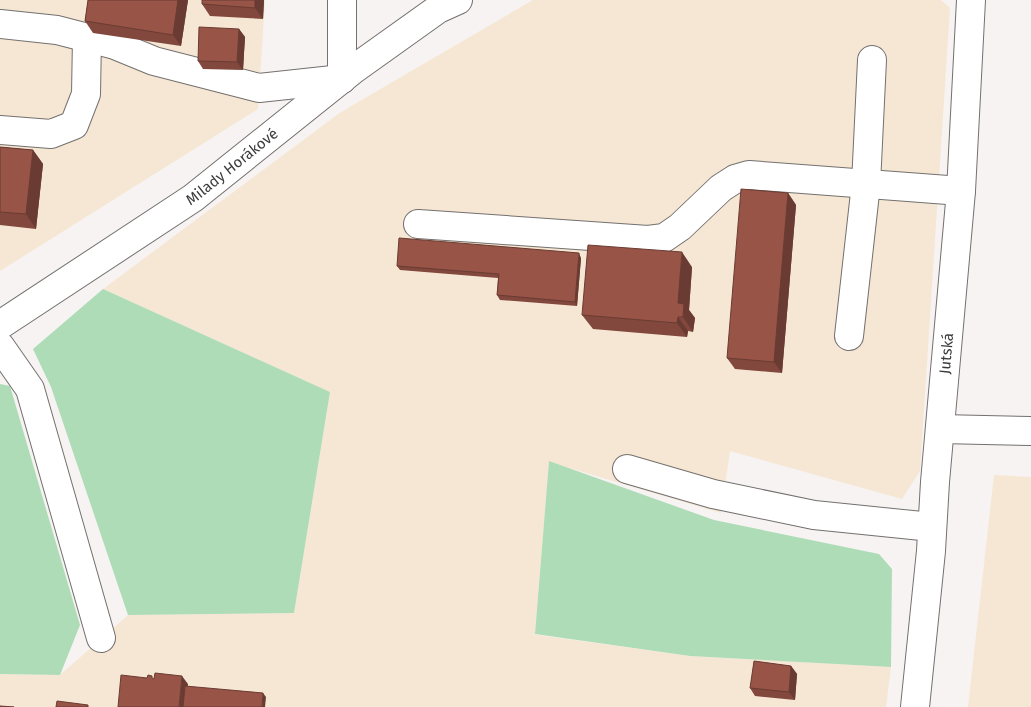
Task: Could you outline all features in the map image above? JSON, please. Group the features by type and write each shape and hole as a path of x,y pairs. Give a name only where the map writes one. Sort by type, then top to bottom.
{"street":[{"path":"0,24 57,30 115,45 154,61 259,88 342,79 342,0"},
{"name":"Milady Horákové","path":"0,325 193,198 342,79 438,9 458,0"},
{"name":"Jutská","path":"916,707 960,191 971,0"},
{"path":"0,130 52,134 74,125 86,94 87,38"},
{"path":"849,336 866,184 872,60"},
{"path":"418,224 648,240 664,238 680,227 720,188 735,179 749,175 960,191"},
{"path":"0,346 30,389 101,638"},
{"path":"940,428 1031,431"},
{"path":"627,469 713,494 814,515 932,527"}],"shaded area":[{"path":"0,0 265,0 258,109 0,271"},
{"path":"533,0 941,0 950,8 920,471 902,499 730,451 721,513 549,462 535,634 530,634 690,656 891,667 886,707 0,707 0,674 60,675 128,615 294,613 330,392 103,289 341,112"},
{"path":"994,475 1031,477 1031,707 968,707"}],"green space":[{"path":"103,289 330,392 294,613 128,615 51,387 33,349"},
{"path":"0,384 10,386 80,625 60,675 0,674"},
{"path":"549,461 714,520 879,554 892,569 891,667 690,656 535,634"}],"building":[{"path":"88,0 178,0 173,35 85,21"},
{"path":"202,0 255,0 255,8 202,4"},
{"path":"199,27 239,29 237,62 198,61"},
{"path":"0,147 33,150 26,214 0,212"},
{"path":"741,189 788,193 774,362 727,358"},
{"path":"399,238 579,253 575,302 497,295 499,274 397,266"},
{"path":"588,245 682,252 678,303 684,304 683,317 678,317 677,323 582,315"},
{"path":"754,661 791,666 789,692 750,688"},
{"path":"155,673 182,676 179,707 118,707 121,675 147,678 148,675 154,679"},
{"path":"185,686 263,693 262,707 183,707"},
{"path":"57,701 88,705 88,707 56,707"}]}
